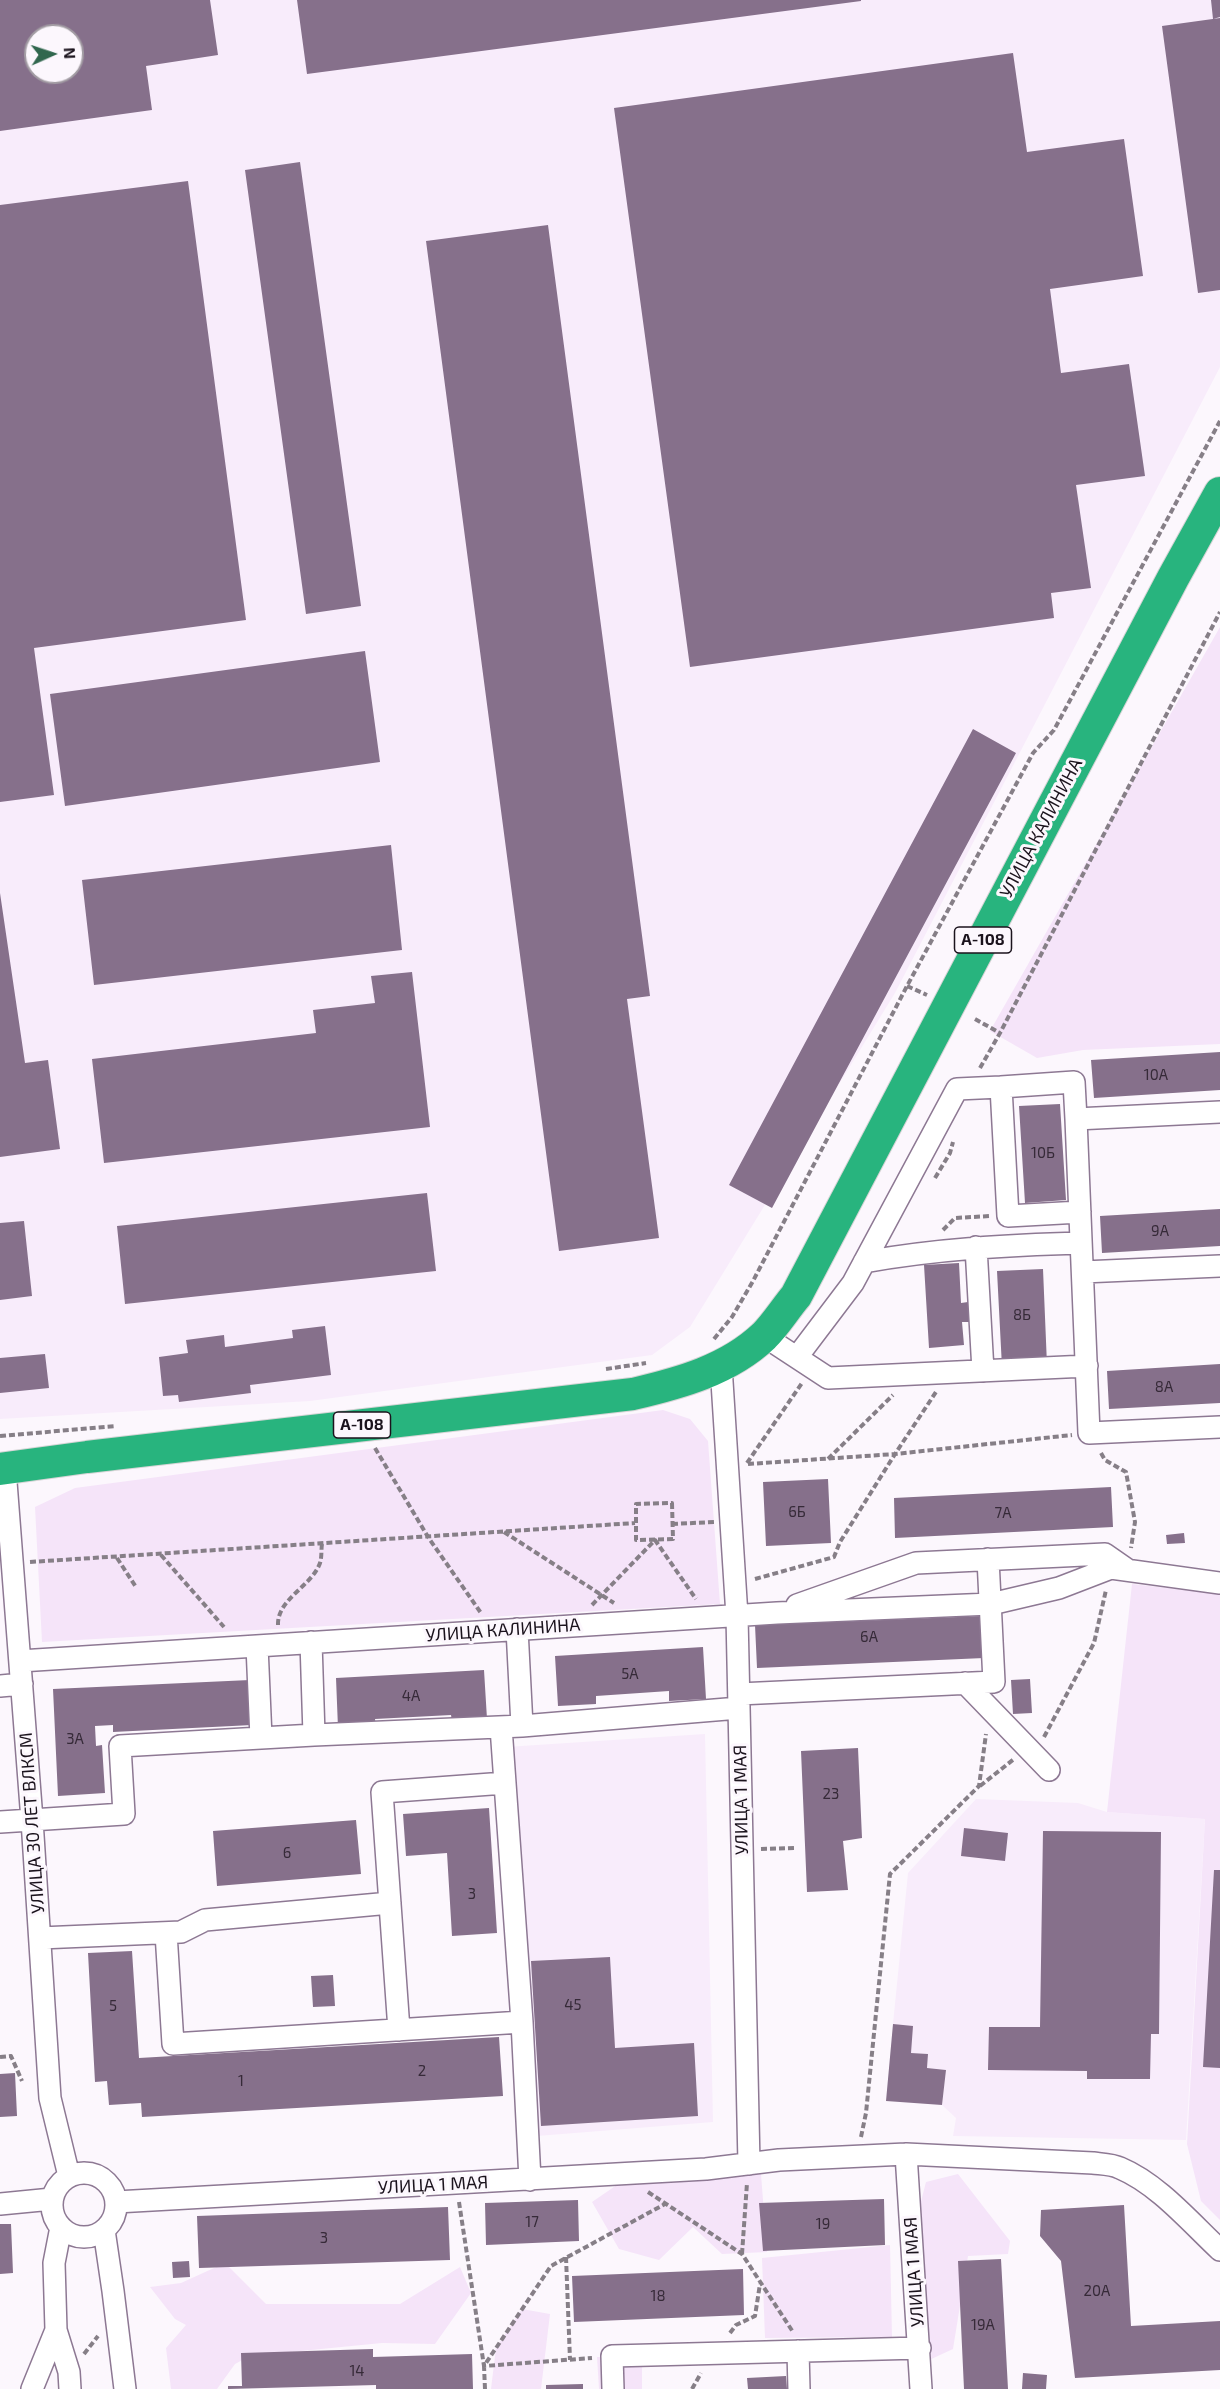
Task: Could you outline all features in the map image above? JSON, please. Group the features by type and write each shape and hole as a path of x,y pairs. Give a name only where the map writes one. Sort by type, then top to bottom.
{"highway":[{"name":"УЛИЦА КАЛИНИНА","path":"2,1469 87,1457 633,1394 679,1383 715,1356 764,1336 796,1296 1162,599 1220,494"}],"street":[{"path":"804,1362 853,1282 957,1089 1074,1082 1089,1433 1220,1427"},
{"path":"1001,1087 1008,1216 1080,1212"},
{"path":"1076,1119 1220,1112"},
{"path":"864,1262 976,1247 1082,1243"},
{"path":"976,1247 983,1371"},
{"path":"1083,1272 1220,1266"},
{"path":"764,1336 828,1378 1087,1366"},
{"path":"715,1356 737,1616"},
{"name":"УЛИЦА 30 ЛЕТ ВЛКСМ","path":"2,1469 22,1684 50,2098 69,2176"},
{"path":"777,1613 916,1563 1105,1554 1120,1569"},
{"path":"0,1822 124,1814 120,1746 511,1726 739,1701 994,1682 988,1559"},
{"path":"777,1613 991,1604 1059,1588 1120,1569 1220,1583"},
{"name":"УЛИЦА КАЛИНИНА","path":"20,1661 777,1613"},
{"name":"УЛИЦА 1 МАЯ","path":"737,1616 749,2164"},
{"path":"517,1629 505,1783 522,2022 530,2180"},
{"path":"310,1642 314,1735"},
{"path":"257,1646 261,1737"},
{"path":"965,1683 1048,1770"},
{"path":"0,1686 22,1684"},
{"path":"399,2030 382,1792 505,1783"},
{"path":"40,1938 181,1932 205,1920 390,1903"},
{"path":"166,1933 173,2044 522,2022"},
{"name":"УЛИЦА 1 МАЯ","path":"906,2154 921,2389"},
{"name":"УЛИЦА 1 МАЯ","path":"116,2202 530,2180 706,2169 779,2160 906,2154 1118,2166 1136,2176 1162,2196 1220,2250"},
{"path":"104,2230 86,2236 69,2233 55,2219 52,2199 55,2190 69,2176 79,2173 99,2176 113,2192 116,2202 115,2212 104,2230 125,2389"},
{"path":"0,2204 52,2199"},
{"path":"61,2227 54,2263 56,2330 69,2372 70,2389"},
{"path":"32,2389 56,2330"},
{"path":"613,2389 612,2356 920,2348"},
{"path":"799,2389 801,2351"}],"path":[{"path":"715,1356 732,1317 753,1281 906,986 1033,753 1054,730 1220,422"},
{"path":"968,1088 1000,1033 1220,612"},
{"path":"906,986 927,996"},
{"path":"975,1019 1000,1033"},
{"path":"932,1182 950,1153 956,1131"},
{"path":"595,1371 653,1361"},
{"path":"804,1362 747,1464 895,1454 1089,1433 1105,1460 1126,1472 1135,1522 1094,1643 1043,1737 979,1786 890,1874 865,2121 857,2156"},
{"path":"752,1580 834,1557 840,1542 940,1386"},
{"path":"828,1459 900,1388"},
{"path":"0,1436 119,1425"},
{"path":"374,1446 428,1537 484,1619"},
{"path":"672,1503 672,1524 673,1539 636,1540 636,1504 672,1503"},
{"path":"672,1524 720,1521"},
{"path":"11,1563 635,1523"},
{"path":"504,1532 617,1605"},
{"path":"590,1607 655,1540"},
{"path":"655,1540 700,1605"},
{"path":"278,1631 278,1616 282,1609 317,1570 321,1560 321,1544"},
{"path":"161,1554 224,1626"},
{"path":"116,1557 136,1587"},
{"path":"979,1786 990,1709"},
{"path":"760,1849 795,1848"},
{"path":"0,2057 11,2056 22,2081"},
{"path":"742,2254 749,2164"},
{"path":"640,2187 742,2254 801,2351"},
{"path":"459,2202 484,2366 485,2389"},
{"path":"484,2366 551,2266 665,2204"},
{"path":"566,2258 570,2360"},
{"path":"484,2366 612,2356"}],"shaded area":[{"path":"0,0 1220,0 1220,367 895,993 690,1327 652,1355 310,1401 0,1419"},
{"path":"1220,627 1220,1044 1083,1050 1037,1058 990,1031"},
{"path":"663,1410 690,1419 708,1441 720,1604 42,1642 35,1507 75,1488"},
{"path":"1132,1584 1220,1594 1220,2220 1201,2201 1187,2144 1205,1819 1107,1812"},
{"path":"705,1734 713,2122 537,2136 506,1747"},
{"path":"976,1799 1078,1803 1107,1812 1205,1819 1186,2140 953,2136 956,2118 942,2105 946,2070 927,2068 928,2054 911,2053 893,2024 908,1873"},
{"path":"761,2174 767,2252 722,2254 693,2227 659,2260 619,2249 592,2202 627,2178"},
{"path":"958,2174 1010,2241 1008,2254 968,2256 953,2349 927,2361 918,2213 926,2182"},
{"path":"890,2245 892,2337 765,2338 762,2258"},
{"path":"225,2263 266,2304 400,2304 460,2267 471,2293 435,2344 382,2343 250,2356 235,2364 217,2389 171,2389 166,2348 186,2325 175,2319 150,2287 181,2283"},
{"path":"522,2309 550,2314 541,2389 491,2389 496,2348"},
{"path":"597,2357 642,2357 642,2389 599,2389"}],"building":[{"path":"0,0 210,0 218,55 146,66 152,110 0,131"},
{"path":"297,0 861,0 861,1 307,74"},
{"path":"1211,0 1220,0 1220,17 1213,19"},
{"path":"1220,18 1220,290 1198,293 1162,26"},
{"path":"1013,53 1027,152 1124,139 1143,276 1050,289 1061,373 1129,364 1145,476 1076,485 1091,588 1051,593 1054,618 690,667 614,108"},
{"path":"300,162 361,606 306,614 245,170"},
{"path":"188,181 246,620 34,648 54,795 0,802 0,205"},
{"path":"548,225 650,996 627,999 659,1238 559,1251 426,241"},
{"path":"365,651 380,762 65,806 50,694"},
{"path":"973,729 1016,753 772,1208 729,1185"},
{"path":"391,845 402,950 94,985 82,880"},
{"path":"0,893 25,1063 48,1060 60,1149 0,1157"},
{"path":"412,972 430,1127 104,1163 92,1059 316,1033 313,1010 375,1003 371,976"},
{"path":"1220,1052 1220,1090 1094,1098 1091,1060"},
{"path":"1060,1104 1066,1200 1025,1203 1019,1106"},
{"path":"427,1193 436,1271 125,1304 117,1226"},
{"path":"1220,1209 1220,1246 1102,1253 1100,1216"},
{"path":"24,1221 32,1296 0,1300 0,1223"},
{"path":"959,1263 961,1303 968,1302 969,1322 962,1322 964,1345 929,1348 924,1265"},
{"path":"1043,1269 1047,1365 1002,1367 997,1271"},
{"path":"325,1326 331,1375 250,1385 251,1393 179,1402 178,1395 163,1396 159,1357 188,1353 186,1340 224,1335 225,1347 293,1338 292,1330"},
{"path":"45,1354 49,1388 0,1393 0,1358"},
{"path":"1220,1364 1220,1403 1109,1409 1107,1371"},
{"path":"828,1479 831,1543 766,1546 763,1482"},
{"path":"1111,1487 1113,1527 895,1538 894,1498"},
{"path":"1184,1533 1185,1543 1167,1544 1166,1535"},
{"path":"983,1616 984,1658 757,1668 755,1625"},
{"path":"703,1647 706,1699 669,1701 669,1691 596,1696 596,1704 558,1706 555,1656"},
{"path":"484,1670 487,1719 452,1721 451,1715 375,1719 376,1726 338,1728 336,1678"},
{"path":"1030,1679 1032,1713 1013,1714 1011,1680"},
{"path":"250,1680 252,1725 113,1732 113,1725 95,1726 96,1746 102,1745 105,1793 58,1796 53,1689"},
{"path":"858,1748 862,1838 843,1841 848,1890 807,1892 801,1751"},
{"path":"489,1808 497,1933 452,1936 447,1853 406,1856 403,1814"},
{"path":"356,1820 361,1874 217,1886 213,1831"},
{"path":"964,1828 1008,1833 1005,1861 961,1856"},
{"path":"1043,1831 1161,1832 1159,2034 1151,2034 1150,2079 1087,2079 1087,2071 988,2070 989,2027 1040,2027"},
{"path":"1214,1870 1220,1870 1220,2068 1203,2067"},
{"path":"132,1951 139,2058 499,2037 503,2096 142,2117 141,2103 109,2105 107,2081 95,2082 88,1953"},
{"path":"610,1957 615,2048 694,2043 698,2116 541,2126 531,1961"},
{"path":"333,1975 335,2006 313,2007 311,1976"},
{"path":"893,2024 913,2026 911,2053 928,2054 927,2068 946,2070 942,2105 886,2101"},
{"path":"15,2073 17,2116 0,2117 0,2074"},
{"path":"884,2199 885,2245 763,2251 759,2203"},
{"path":"578,2200 579,2241 486,2245 485,2203"},
{"path":"1124,2205 1131,2326 1220,2321 1220,2370 1075,2378 1061,2261 1040,2236 1041,2210"},
{"path":"448,2207 450,2260 199,2268 197,2216"},
{"path":"0,2224 11,2224 13,2273 0,2274"},
{"path":"1001,2259 1008,2389 964,2389 958,2261"},
{"path":"189,2261 190,2277 173,2278 172,2262"},
{"path":"743,2269 744,2315 574,2322 572,2276"},
{"path":"373,2349 373,2357 472,2354 473,2389 376,2389 376,2385 228,2389 228,2386 242,2386 241,2353"},
{"path":"1023,2373 1047,2375 1046,2389 1022,2389"},
{"path":"786,2376 787,2389 748,2389 747,2378"},
{"path":"583,2384 583,2389 546,2389 546,2385"}]}
